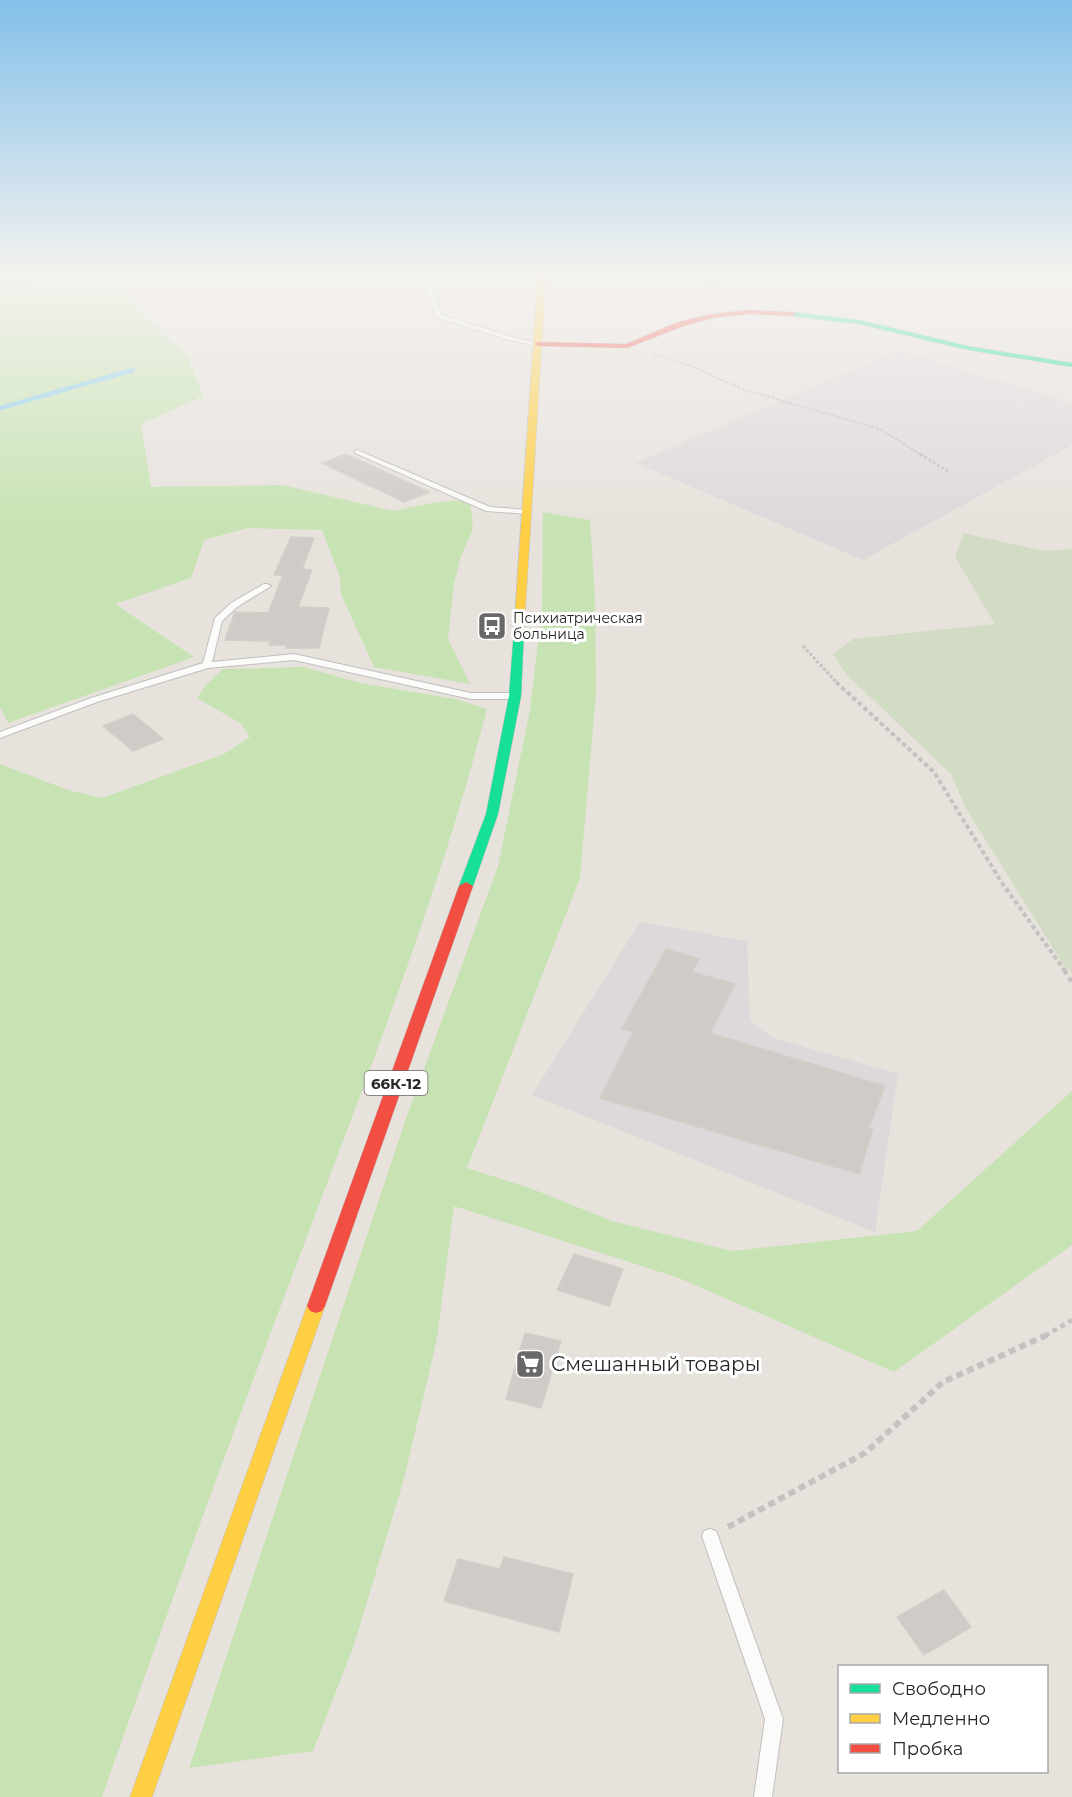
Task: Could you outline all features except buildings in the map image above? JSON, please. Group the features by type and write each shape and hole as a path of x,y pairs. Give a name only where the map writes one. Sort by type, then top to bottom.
{"main road":[{"name":"66К-12","path":"141,1797 492,814 515,696 537,359"},
{"path":"1034,359 1072,365"}],"lane":[{"path":"357,452 489,509 527,512"},
{"path":"207,664 218,620 234,605 267,586"},
{"path":"0,735 94,700 207,664 294,657 471,696 515,696"},
{"path":"710,1536 774,1719 763,1797"}],"path":[{"path":"668,359 694,367 742,389 880,429 950,472"},
{"path":"803,646 838,684 934,772 1002,883 1072,982"},
{"path":"710,1536 865,1453 943,1382 1045,1336 1072,1320"}],"shaded area":[{"path":"877,359 927,359 1072,403 1072,445 863,560 636,463"},
{"path":"640,922 747,941 750,1021 773,1038 898,1074 875,1232 532,1095"}],"green space":[{"path":"0,359 188,359 203,396 141,424 151,487 283,485 393,511 432,503 470,499 473,529 461,556 454,584 448,639 470,684 374,667 341,594 340,577 322,530 248,528 204,540 191,578 115,604 194,657 8,723 0,707"},
{"path":"543,512 590,520 595,597 596,692 580,878 467,1168 530,1188 612,1221 732,1251 917,1231 1072,1091 1072,1245 894,1372 679,1278 454,1206 437,1339 404,1479 354,1645 313,1751 189,1768 408,1113 498,866 530,710 542,609"},
{"path":"964,533 1044,551 1072,549 1072,973 1061,961 967,810 951,774 846,674 833,654 853,639 995,624 955,557"},
{"path":"303,667 361,683 455,699 487,709 468,780 400,988 222,1463 102,1797 0,1797 0,764 68,790 102,798 224,754 250,737 240,723 197,698 205,686 223,669"}],"waterway":[{"path":"0,408 133,370"}],"traffic: fast":[{"path":"1034,359 1072,365"},
{"path":"466,886 492,814 515,696 519,630"}],"traffic: slow":[{"path":"519,630 537,359"},
{"path":"141,1797 316,1306"}],"traffic: jam":[{"path":"316,1306 466,886"}],"place":[{"name":"Психиатрическая больница","path":"492,626"},
{"name":"Смешанный товары","path":"530,1364"}]}
